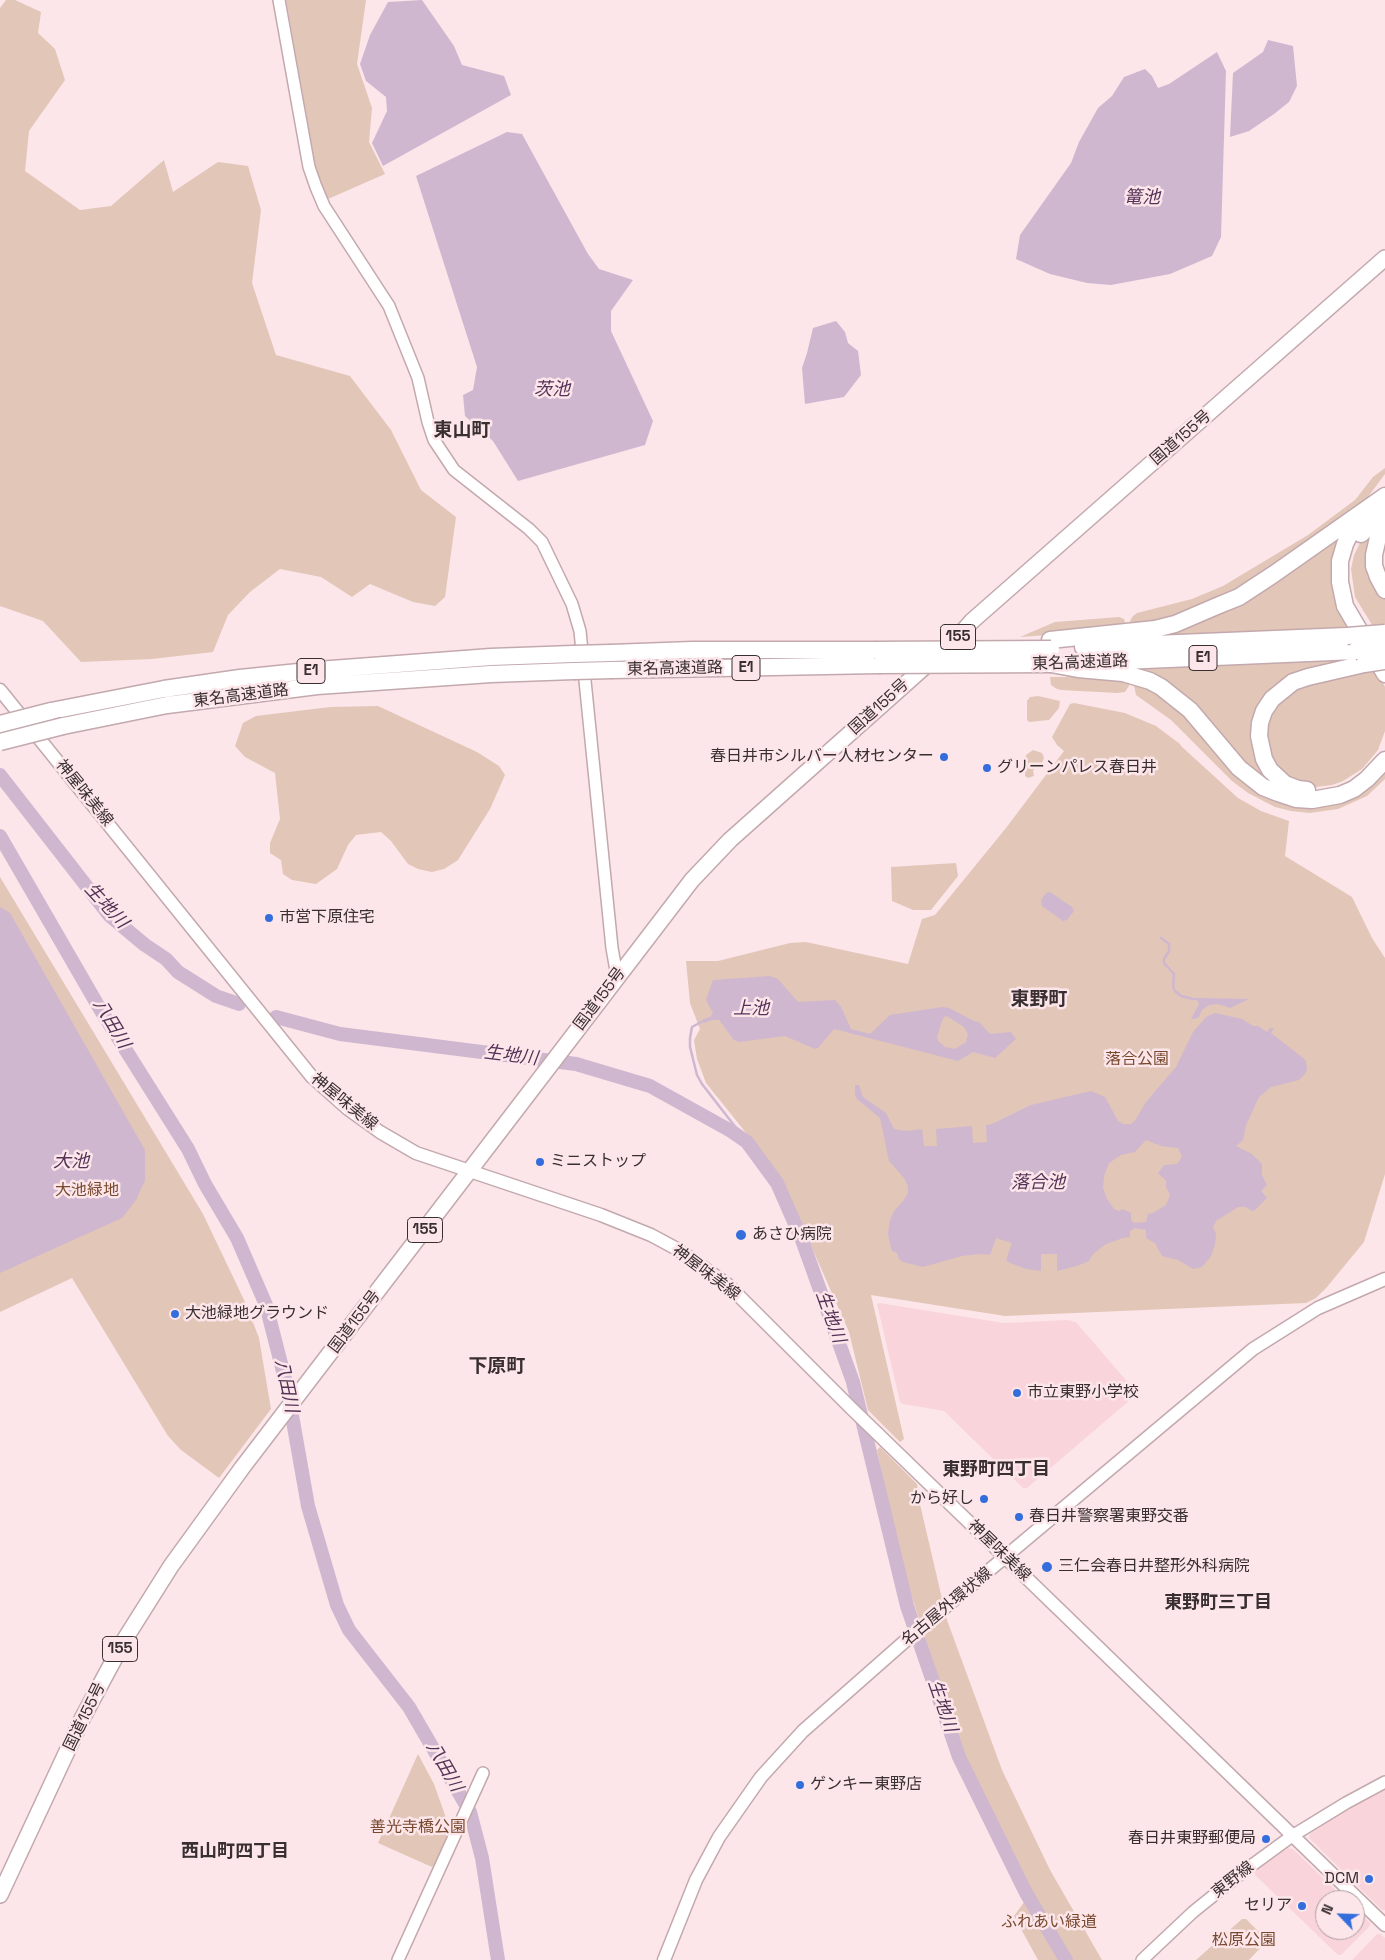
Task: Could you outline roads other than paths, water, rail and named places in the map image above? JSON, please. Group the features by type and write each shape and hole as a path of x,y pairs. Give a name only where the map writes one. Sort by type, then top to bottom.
{"highway":[{"name":"国道155号","path":"0,1895 83,1717 125,1639 172,1566 232,1481 692,880 730,840 957,638 972,621 1385,258"},
{"path":"1050,651 1155,629 1198,615 1239,597 1385,501"},
{"path":"1385,501 1357,538 1349,556 1348,574 1353,604 1385,660"},
{"path":"1385,501 1350,534 1342,552 1339,570 1345,606 1385,674"},
{"path":"1385,524 1379,533 1374,554 1374,566 1385,590"},
{"name":"東名高速道路","path":"0,742 63,726 167,705 317,686 482,675 1050,651 1385,633"},
{"name":"東名高速道路","path":"1050,651 1360,658 1385,648"},
{"name":"東名高速道路","path":"0,724 51,711 164,689 240,678 472,658 692,650 876,657"},
{"path":"1050,651 1078,669 1123,673 1137,676 1162,687 1190,710 1244,773 1262,786 1278,793 1312,800 1340,796 1367,778 1385,760"},
{"path":"1385,660 1360,658 1293,682 1272,699 1264,711 1260,723 1259,736 1264,760 1275,776 1285,784 1310,791 1336,788 1355,778 1371,765 1385,745"}],"main road":[{"name":"神屋味美線","path":"0,690 312,1077 348,1109 380,1132 416,1153 601,1215 651,1235 677,1249 728,1285 1385,1926"},
{"name":"名古屋外環状線","path":"664,1960 704,1862 719,1837 761,1777 803,1731 912,1635 1253,1349 1318,1308 1385,1279"}],"street":[{"path":"279,0 308,159 316,187 324,206 389,306 418,378 434,440 454,470 529,529 542,542 572,604 580,631 612,948 617,976"},
{"path":"398,1960 483,1773"},
{"name":"東野線","path":"1142,1960 1193,1912 1292,1836 1385,1782"}],"water":[{"path":"422,0 454,46 462,65 504,76 511,95 383,166 372,143 387,111 386,97 366,81 360,64 370,35 388,2"},
{"path":"1268,40 1293,46 1297,86 1289,102 1274,114 1249,131 1230,137 1233,73 1263,52"},
{"name":"篭池","path":"1217,52 1226,71 1221,237 1212,256 1170,274 1111,285 1087,283 1050,274 1016,259 1020,235 1071,163 1079,142 1098,108 1112,96 1124,77 1145,69 1152,76 1158,88 1169,84"},
{"name":"茨池","path":"507,132 522,134 588,254 599,269 633,280 611,311 611,331 653,421 645,445 518,481 493,441 465,416 463,395 473,390 477,367 416,176"},
{"path":"836,321 845,332 848,343 858,351 861,375 844,397 805,404 802,368 813,328"},
{"path":"1050,892 1072,907 1074,911 1067,920 1063,921 1042,906 1041,900 1046,893"},
{"name":"大池","path":"0,907 10,913 145,1150 145,1180 136,1200 122,1218 0,1273"},
{"name":"上池","path":"770,976 778,979 798,1002 835,1000 841,1007 851,1029 870,1034 890,1015 942,1007 949,1008 979,1022 990,1034 1011,1032 1016,1039 995,1058 973,1052 958,1061 834,1029 815,1049 785,1036 739,1042 734,1040 719,1020 704,1023 702,1020 710,1017 713,1013 706,1000 713,980","holes":["947,1016 964,1027 968,1034 966,1042 955,1049 945,1047 938,1041 937,1037 944,1017"]},
{"path":"1191,998 1249,999 1230,1008 1218,1004 1209,1005 1202,1010 1198,1018 1191,1019 1199,1004 1198,1001"},
{"name":"落合池","path":"1215,1013 1242,1019 1267,1032 1270,1028 1274,1028 1271,1033 1306,1061 1307,1069 1299,1080 1271,1087 1259,1097 1246,1125 1243,1140 1236,1146 1252,1154 1262,1164 1262,1175 1267,1185 1261,1191 1267,1198 1255,1210 1252,1211 1246,1207 1238,1207 1216,1221 1213,1228 1216,1233 1215,1245 1211,1256 1202,1267 1193,1269 1178,1260 1162,1256 1155,1243 1146,1238 1146,1230 1134,1228 1130,1232 1130,1237 1106,1244 1093,1254 1089,1261 1057,1271 1057,1254 1041,1254 1041,1271 1026,1269 1010,1263 1006,1260 1012,1243 996,1238 990,1255 962,1256 923,1267 903,1262 899,1259 897,1253 892,1251 888,1234 890,1220 894,1211 908,1193 908,1186 904,1178 889,1161 880,1118 857,1099 855,1085 859,1085 863,1097 886,1113 894,1129 907,1131 922,1129 924,1146 937,1146 936,1129 972,1126 973,1143 987,1142 986,1125 992,1124 1031,1105 1091,1091 1105,1097 1118,1121 1124,1124 1131,1124 1146,1102 1176,1067 1193,1032 1206,1017","holes":["1146,1140 1161,1146 1178,1148 1182,1157 1177,1164 1164,1165 1158,1173 1166,1181 1166,1187 1170,1195 1166,1205 1148,1214 1146,1222 1134,1223 1131,1220 1131,1213 1122,1209 1120,1211 1114,1209 1107,1199 1103,1188 1104,1176 1109,1163 1121,1155 1135,1152"]}],"waterway":[{"name":"生地川","path":"0,775 109,915 145,945 166,959 178,972 216,996 239,1004"},
{"name":"八田川","path":"0,836 100,1009 188,1149 205,1184 237,1238 266,1305 287,1387 308,1506 337,1605 349,1630 409,1707 470,1812 482,1858 498,1960"},
{"path":"1161,938 1169,944 1169,951 1164,959 1164,963 1174,974 1173,987 1175,991 1181,996 1193,999"},
{"name":"生地川","path":"276,1017 340,1034 576,1064 650,1086 731,1131 747,1142 777,1183 802,1240 853,1382 907,1606 959,1757 1026,1893 1066,1960"},
{"path":"703,1021 692,1027 690,1038 690,1047 697,1075 747,1142"}],"place":[{"name":"春日井市シルバー人材センター","path":"944,757"},
{"name":"グリーンパレス春日井","path":"987,768"},
{"name":"市営下原住宅","path":"269,918"},
{"name":"ミニストップ","path":"540,1162"},
{"name":"あさひ病院","path":"741,1235"},
{"name":"大池緑地グラウンド","path":"175,1314"},
{"name":"市立東野小学校","path":"1017,1393"},
{"name":"から好し","path":"984,1499"},
{"name":"春日井警察署東野交番","path":"1019,1517"},
{"name":"三仁会春日井整形外科病院","path":"1047,1567"},
{"name":"ゲンキー東野店","path":"800,1785"},
{"name":"春日井東野郵便局","path":"1266,1839"},
{"name":"DCM","path":"1369,1879"},
{"name":"セリア","path":"1302,1906"}],"district":[{"name":"東山町","path":"462,431"},
{"name":"東野町","path":"1039,1000"},
{"name":"下原町","path":"497,1367"},
{"name":"東野町四丁目","path":"996,1470"},
{"name":"東野町三丁目","path":"1218,1603"},
{"name":"西山町四丁目","path":"235,1852"}],"park label":[{"name":"落合公園","path":"1137,1060"},
{"name":"大池緑地","path":"87,1191"},
{"name":"善光寺橋公園","path":"418,1828"},
{"name":"ふれあい緑道","path":"1049,1923"},
{"name":"松原公園","path":"1244,1941"}]}
